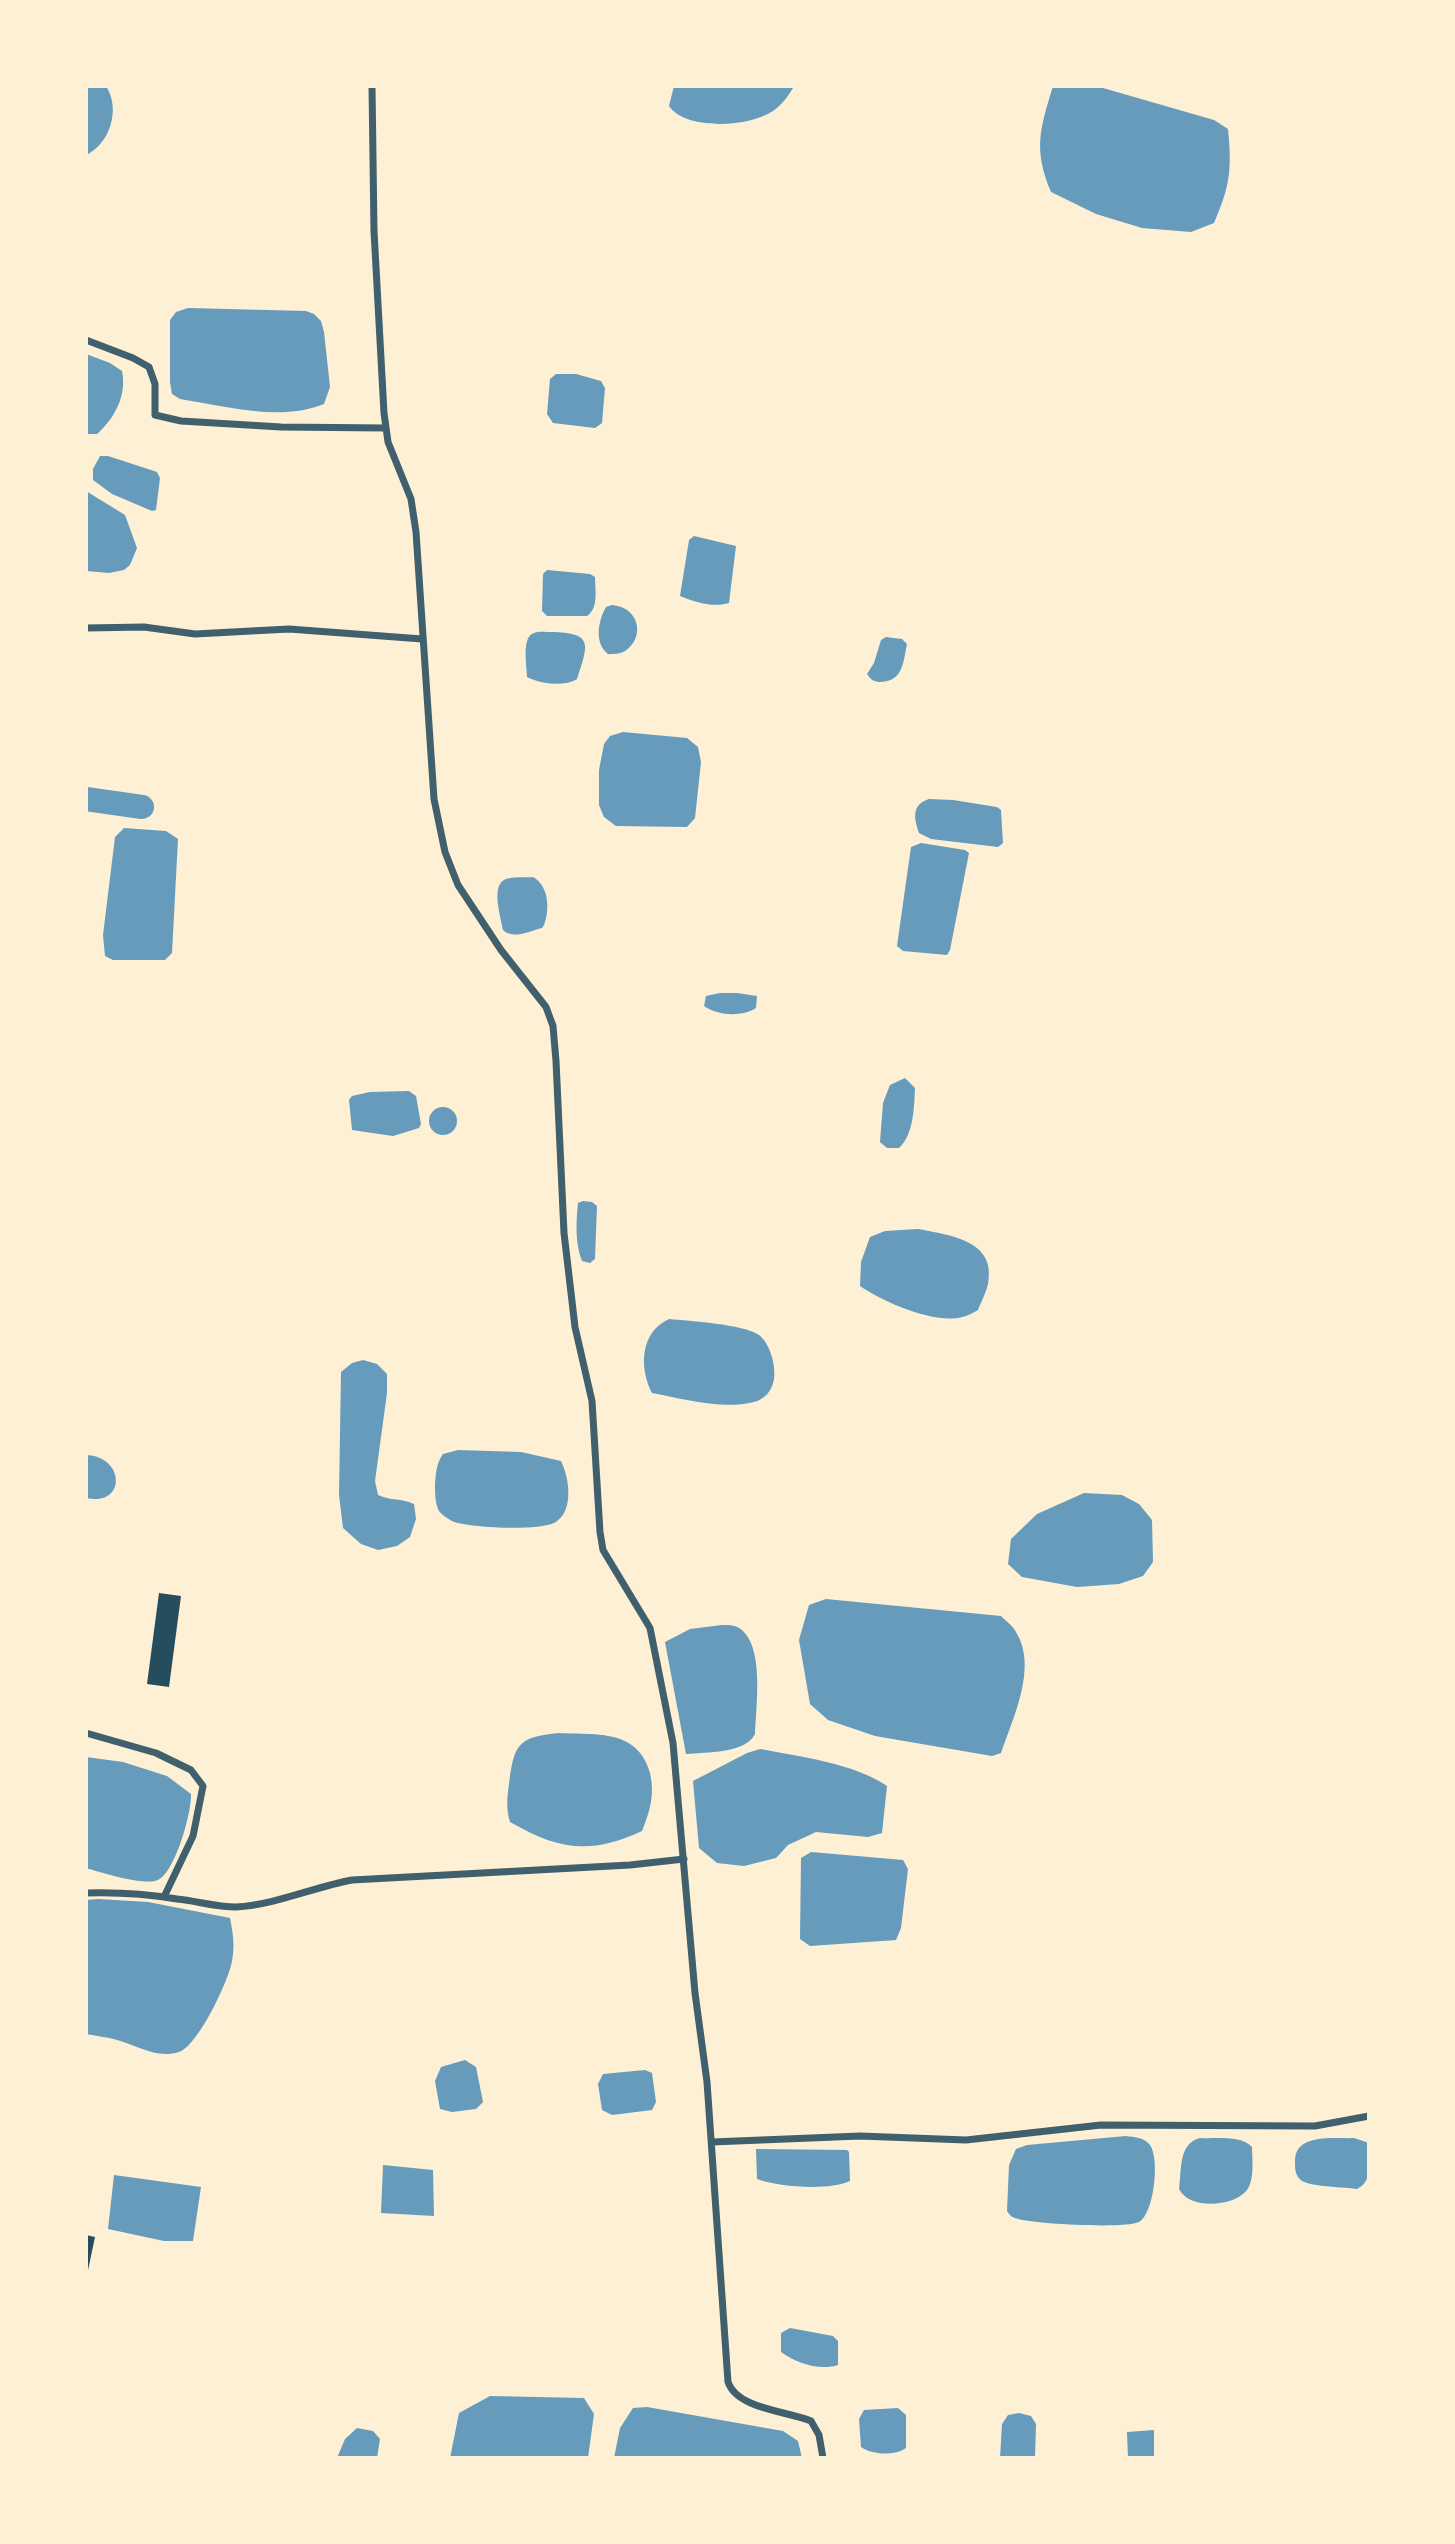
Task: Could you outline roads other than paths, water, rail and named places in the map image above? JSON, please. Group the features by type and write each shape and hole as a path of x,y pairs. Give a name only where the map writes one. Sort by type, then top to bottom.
{"street":[{"path":"372,86 374,231 386,428 388,443 411,499 416,532 434,799 445,852 458,885 501,950 541,999 552,1026 564,1233 575,1327 592,1401 603,1550 650,1628 673,1742 695,1993 707,2082 728,2382 738,2398 811,2421 819,2435 823,2458"},
{"path":"86,340 149,367 155,384 155,415 181,421 282,427 386,428"},
{"path":"86,628 144,627 195,634 289,629 422,639"},
{"path":"86,1733 156,1753 191,1770 203,1786 193,1836 163,1897"},
{"path":"86,1893 163,1897 235,1907 352,1880 684,1859"},
{"path":"712,2143 860,2136 966,2140 1101,2124 1315,2126 1369,2116"}],"water":[{"path":"86,86 106,86 113,105 113,115 111,125 101,143 86,155"},
{"path":"674,86 794,86 773,111 749,120 719,124 689,120 677,114 669,106"},
{"path":"1053,86 1096,86 1214,120 1228,129 1228,178 1224,198 1214,223 1191,232 1142,228 1096,214 1051,192 1042,163 1040,139"},
{"path":"188,308 306,311 314,314 321,321 324,332 330,387 324,404 289,412 252,411 180,399 172,394 170,320 176,312"},
{"path":"86,354 110,363 122,371 123,389 118,406 97,434 86,434"},
{"path":"556,374 576,374 601,381 605,388 602,423 595,428 553,423 547,414 550,379"},
{"path":"100,456 108,456 157,472 160,478 156,510 152,511 112,494 93,480 93,469"},
{"path":"86,491 125,515 137,548 130,565 124,570 109,573 86,571"},
{"path":"694,536 736,546 729,603 710,605 680,596 689,540"},
{"path":"547,570 590,574 595,577 596,598 591,613 587,616 547,616 542,611 543,574"},
{"path":"606,607 621,607 634,617 637,631 632,645 625,651 608,654 599,638 599,625"},
{"path":"536,632 574,635 584,642 584,657 577,679 552,684 527,677 527,640"},
{"path":"886,637 902,639 907,644 904,658 898,675 888,681 876,682 867,674 874,663 881,640"},
{"path":"623,732 687,738 698,747 701,762 695,818 687,827 616,826 604,817 599,805 599,770 604,744 610,736"},
{"path":"929,799 997,807 1001,810 1003,843 998,847 931,839 919,833 915,813 919,805"},
{"path":"124,828 166,831 178,839 172,953 165,960 113,960 105,956 103,935 115,837"},
{"path":"921,843 965,850 969,853 947,955 903,951 897,946 911,847"},
{"path":"533,877 542,886 547,898 544,925 522,934 507,933 503,930 497,896 500,884 510,878"},
{"path":"720,993 757,996 756,1008 744,1013 730,1014 716,1012 704,1006 706,996"},
{"path":"905,1078 915,1088 910,1128 899,1148 887,1148 880,1142 883,1103 890,1085"},
{"path":"409,1091 416,1096 421,1124 419,1128 393,1136 352,1130 349,1100 352,1096 370,1092"},
{"path":"443,1107 453,1111 457,1121 453,1131 443,1135 433,1131 429,1121 433,1111"},
{"path":"583,1201 597,1206 595,1259 590,1263 582,1261 577,1240 578,1203"},
{"path":"918,1229 968,1242 985,1258 989,1269 988,1284 978,1310 962,1317 938,1318 895,1305 860,1286 861,1262 870,1237 885,1231"},
{"path":"669,1319 729,1326 759,1335 766,1343 773,1361 774,1379 770,1391 758,1401 729,1405 652,1393 645,1373 647,1342 659,1325"},
{"path":"363,1360 377,1364 387,1374 387,1393 375,1481 378,1495 414,1504 416,1519 410,1537 397,1546 378,1550 361,1544 343,1528 339,1495 341,1372 352,1363"},
{"path":"458,1450 521,1452 561,1461 568,1492 566,1509 562,1516 550,1524 522,1528 473,1526 452,1521 440,1512 437,1505 436,1472 443,1454"},
{"path":"86,1455 108,1463 114,1471 116,1480 109,1495 99,1499 86,1498"},
{"path":"1084,1493 1122,1495 1139,1504 1152,1520 1153,1562 1143,1576 1119,1584 1077,1587 1022,1577 1008,1564 1011,1539 1037,1514"},
{"path":"826,1599 1001,1616 1016,1632 1025,1661 1017,1709 1001,1753 992,1756 875,1736 828,1720 810,1704 799,1640 809,1605"},
{"path":"722,1625 741,1629 750,1640 754,1652 757,1680 755,1734 750,1741 734,1749 686,1754 665,1642 690,1629"},
{"path":"559,1733 614,1737 636,1748 650,1773 652,1788 642,1831 606,1844 575,1846 544,1839 510,1822 508,1794 516,1751 526,1740"},
{"path":"760,1749 843,1766 887,1786 882,1833 868,1837 816,1832 788,1845 776,1858 744,1866 717,1863 699,1848 693,1781"},
{"path":"86,1757 123,1762 167,1776 191,1794 180,1843 169,1869 162,1877 155,1881 139,1881 86,1868"},
{"path":"811,1852 903,1860 908,1869 901,1928 896,1940 810,1946 800,1939 801,1858"},
{"path":"86,1900 148,1902 230,1918 233,1950 230,1970 203,2026 187,2047 179,2052 155,2053 113,2039 86,2034"},
{"path":"465,2060 476,2067 483,2102 476,2109 452,2112 440,2109 435,2081 441,2067"},
{"path":"645,2070 652,2073 656,2102 652,2110 612,2115 602,2110 598,2084 603,2074"},
{"path":"1126,2136 1140,2138 1148,2143 1155,2162 1152,2198 1139,2222 1116,2225 1058,2224 1015,2218 1007,2211 1009,2165 1016,2149 1027,2145"},
{"path":"1200,2138 1235,2139 1252,2147 1250,2185 1241,2196 1222,2203 1201,2203 1184,2196 1179,2189 1184,2152 1193,2141"},
{"path":"1354,2138 1369,2143 1368,2175 1366,2181 1357,2189 1321,2186 1307,2183 1298,2177 1295,2161 1301,2146 1317,2139"},
{"path":"756,2149 847,2150 850,2181 829,2186 804,2187 757,2179"},
{"path":"383,2165 433,2170 434,2216 381,2213"},
{"path":"114,2175 201,2187 193,2241 164,2241 108,2229"},
{"path":"790,2328 833,2336 838,2341 838,2365 808,2365 781,2352 781,2333"},
{"path":"490,2396 584,2398 594,2414 588,2458 450,2458 459,2413"},
{"path":"647,2407 783,2431 798,2441 802,2458 614,2458 620,2428 633,2408"},
{"path":"898,2408 906,2415 906,2448 884,2454 861,2447 859,2419 864,2410"},
{"path":"1019,2413 1031,2416 1036,2424 1035,2458 1000,2458 1002,2424 1008,2415"},
{"path":"357,2428 373,2431 380,2439 377,2458 337,2458 345,2439"},
{"path":"1154,2430 1154,2458 1128,2458 1127,2432"}],"waterway":[{"path":"86,799 142,807"}]}
